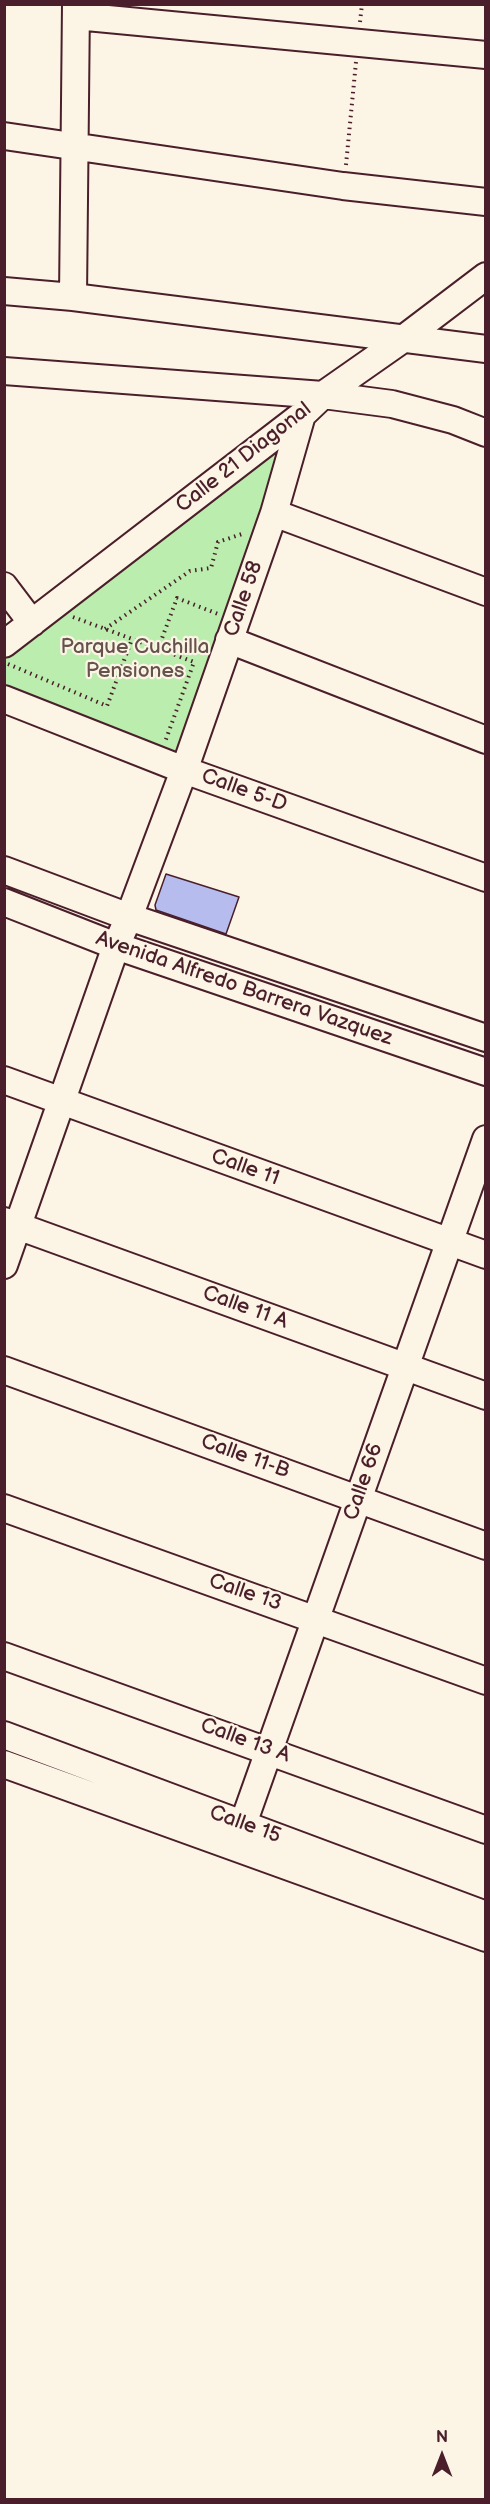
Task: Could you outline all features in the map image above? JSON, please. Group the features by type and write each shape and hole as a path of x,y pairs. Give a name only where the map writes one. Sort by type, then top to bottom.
{"street":[{"path":"73,297 76,10 358,43 486,55"},
{"path":"4,136 344,186 486,202"},
{"name":"Calle 21 Diagonal","path":"4,644 302,415 323,395 403,339 486,276"},
{"path":"4,291 73,297 486,349"},
{"path":"4,371 323,395 392,404 453,420 486,433"},
{"name":"Calle 58","path":"4,1265 11,1223 61,1102 116,946 184,770 272,519 302,415"},
{"path":"453,420 486,424"},
{"path":"272,519 486,592"},
{"path":"4,586 32,623"},
{"path":"233,630 486,740"},
{"name":"Calle 5-D","path":"4,699 184,770 486,878"},
{"name":"Avenida Alfredo Barrera Vazquez","path":"4,870 129,917 486,1038"},
{"name":"Avenida Alfredo Barrera Vazquez","path":"4,902 116,946 486,1072"},
{"name":"Calle 11","path":"4,1080 486,1254"},
{"name":"Calle 66","path":"243,1824 486,1139"},
{"name":"Calle 11 A","path":"11,1223 486,1396"},
{"name":"Calle 11-B","path":"4,1370 486,1546"},
{"name":"Calle 13","path":"4,1508 316,1618 486,1681"},
{"name":"Calle 13 A","path":"4,1656 486,1830"},
{"name":"Calle 15","path":"4,1735 486,1915"},
{"name":"Calle 15","path":"4,1764 486,1938"}],"path":[{"path":"344,186 362,4"},
{"path":"104,629 190,571 211,568 218,542 272,519"},
{"path":"158,649 177,598 233,630"},
{"path":"64,613 194,662 159,760"},
{"path":"4,663 108,706 132,639"}],"green space":[{"name":"Parque Cuchilla Pensiones","path":"294,427 186,765 5,694 5,659"}],"building":[{"path":"166,874 239,897 226,934 156,910 155,905"}]}
